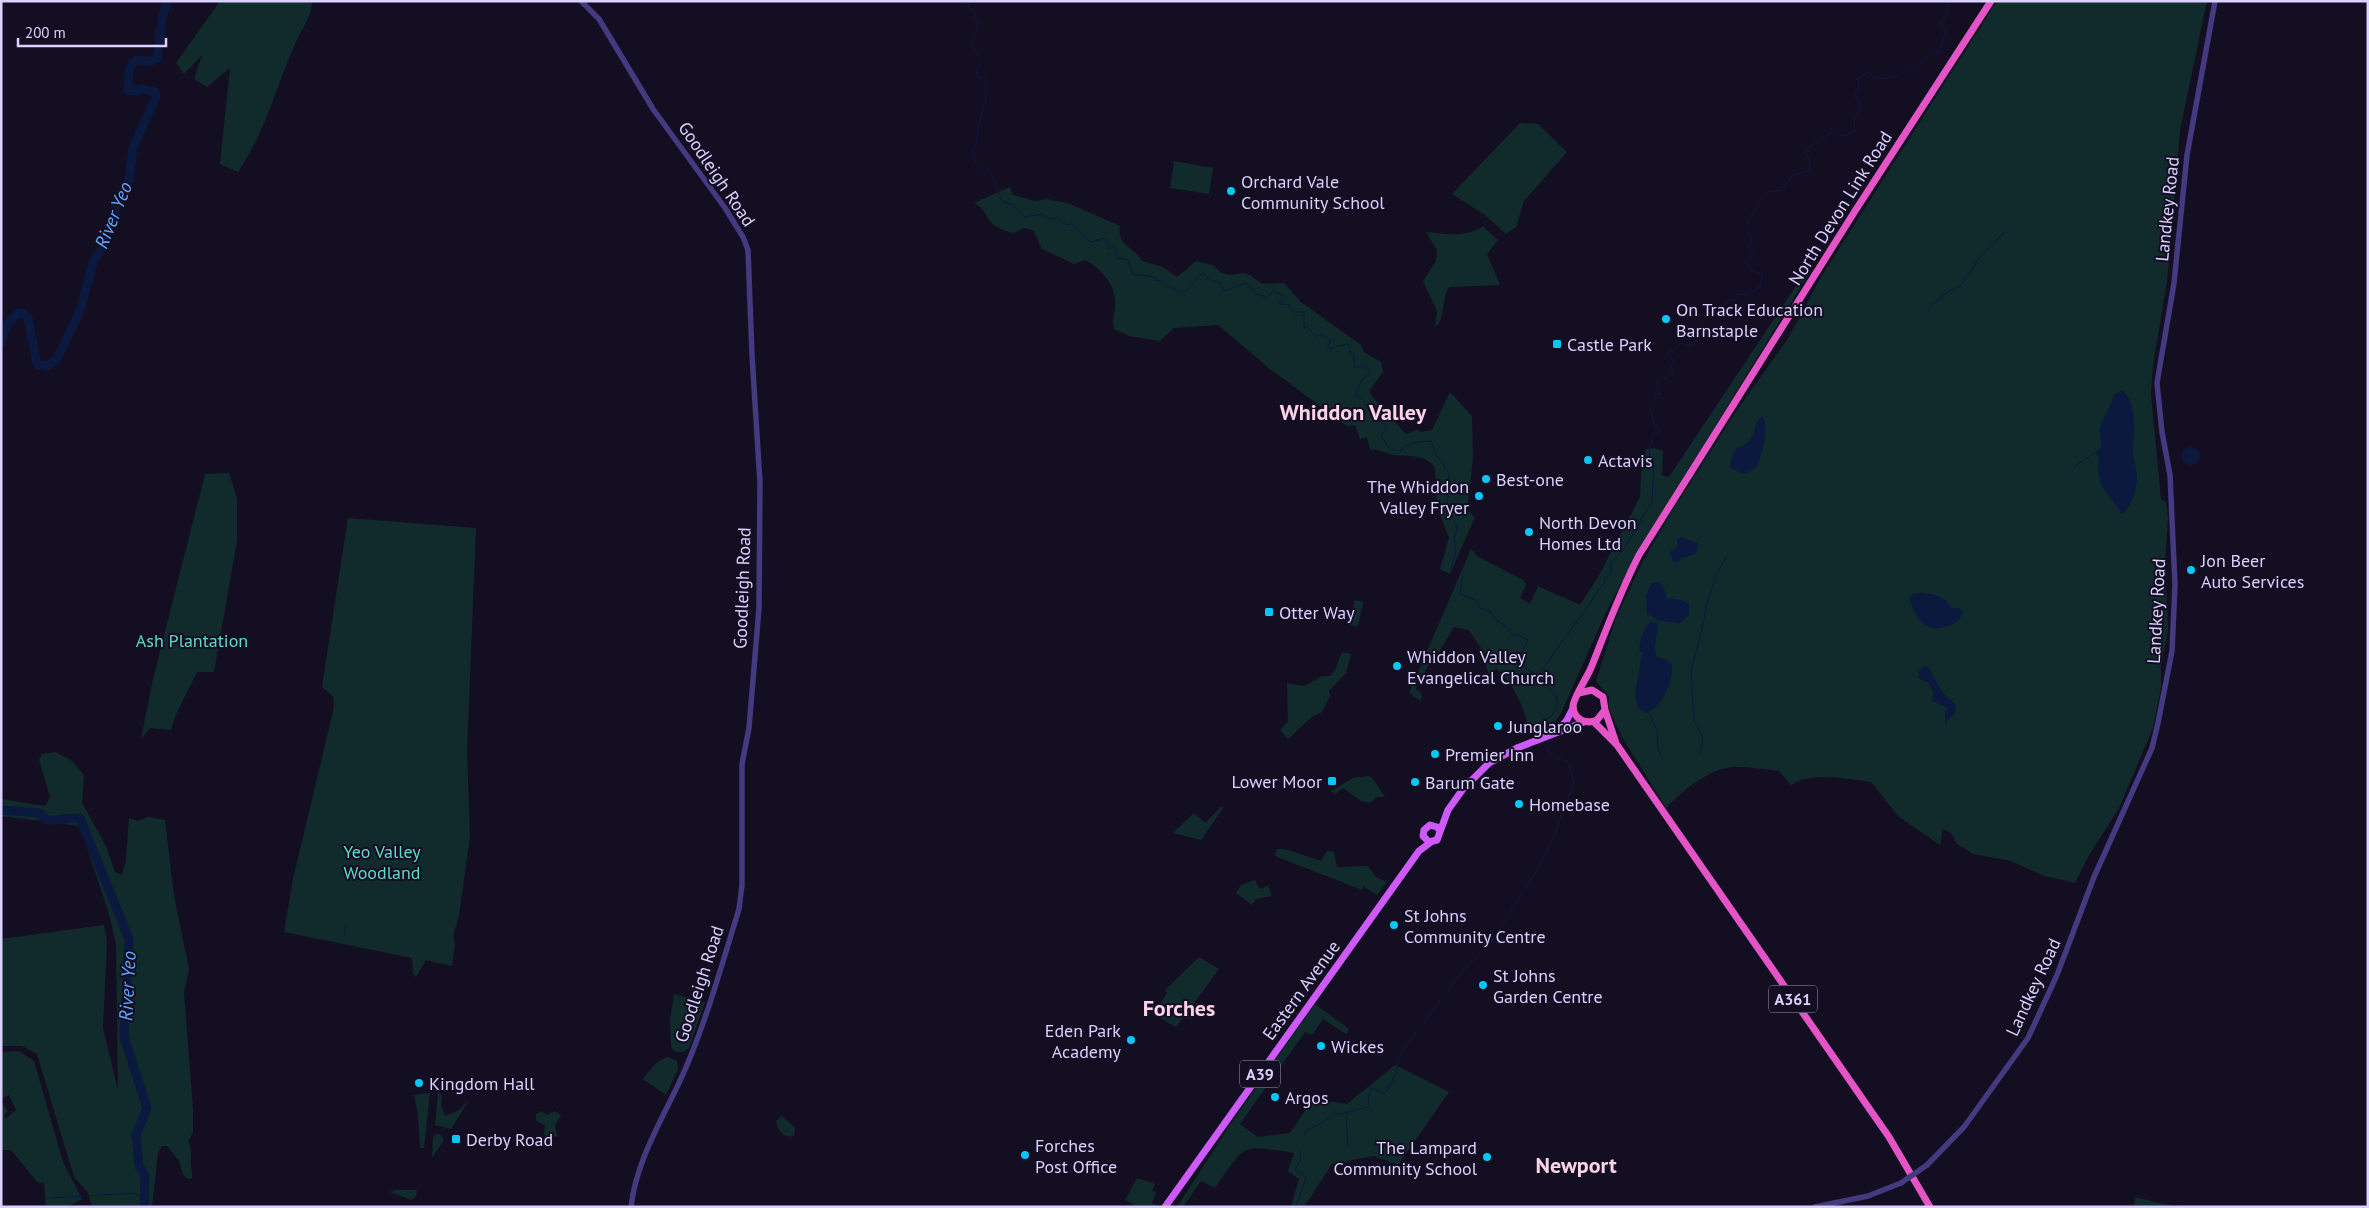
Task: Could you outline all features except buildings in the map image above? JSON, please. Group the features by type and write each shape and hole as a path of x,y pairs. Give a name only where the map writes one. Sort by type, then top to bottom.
{"highway":[{"name":"North Devon Link Road","path":"1579,693 1590,670 1621,589 1662,516 1855,210 1991,1"},
{"path":"1590,670 1592,685 1605,701 1605,710 1601,718 1594,722 1584,722 1576,716 1573,708 1574,701 1579,693 1587,690 1596,692"},
{"name":"A361","path":"1605,710 1617,744"},
{"name":"A361","path":"1594,722 1617,744 1879,1122 1909,1168 1930,1207"}],"main road":[{"path":"1546,738 1564,725 1573,708"},
{"path":"1445,815 1437,840 1431,842 1424,838 1424,830 1445,815 1463,789 1489,763 1517,748 1584,722"},
{"path":"1433,825 1440,831"},
{"name":"Eastern Avenue","path":"1166,1207 1419,851 1424,838"},
{"name":"Eastern Avenue","path":"1419,851 1431,842"}],"street":[{"name":"Goodleigh Road","path":"581,1 598,19 653,109 725,208 743,237 750,265 752,355 760,483 760,608 749,728 742,764 742,885 739,909 688,1063 644,1152 634,1183 631,1207"},
{"name":"Landkey Road","path":"1815,1207 1868,1196 1901,1183 1927,1165 1964,1127 2028,1038 2057,975 2094,877 2152,748 2172,652 2175,585 2170,475 2161,424 2158,383 2174,282 2187,155 2215,1"}],"green space":[{"path":"220,1 312,1 308,18 288,60 263,126 238,172 220,164 230,68 207,87 194,79 202,55 184,74 176,63"},
{"path":"1997,1 2207,1 2180,130 2167,282 2153,365 2151,394 2161,499 2166,502 2168,517 2165,563 2168,630 2161,665 2161,687 2153,728 2119,808 2088,857 2075,883 2044,876 2011,861 1973,854 1957,844 1951,833 1943,829 1940,845 1898,816 1871,782 1819,777 1809,778 1791,785 1779,771 1747,767 1726,768 1697,781 1666,808 1622,737 1609,709 1609,697 1596,681 1616,618 1643,561 1674,508 1739,407 1787,340 1821,277"},
{"path":"1520,123 1538,124 1567,152 1524,201 1516,227 1506,234 1485,215 1452,194"},
{"path":"1174,161 1213,168 1209,194 1170,188"},
{"path":"1010,187 1013,195 1035,201 1047,199 1068,203 1120,226 1119,232 1123,242 1142,261 1163,267 1177,277 1196,261 1212,265 1222,273 1229,275 1243,273 1250,275 1262,284 1284,283 1301,302 1361,345 1364,352 1381,362 1383,372 1370,390 1371,395 1406,434 1417,430 1421,432 1432,430 1450,392 1472,416 1473,458 1467,511 1475,517 1450,574 1440,569 1449,538 1437,507 1435,468 1431,463 1422,458 1370,450 1367,437 1360,439 1355,425 1347,426 1270,369 1218,325 1174,328 1160,341 1129,336 1114,329 1114,294 1109,282 1101,271 1085,260 1074,264 1042,249 1033,230 1023,228 1014,233 997,227 991,223 982,209 974,203"},
{"path":"1483,226 1498,240 1487,254 1500,285 1449,287 1441,319 1435,327 1437,311 1423,281 1436,261 1437,250 1426,232 1462,234"},
{"path":"1810,272 1643,543 1607,610 1561,713 1555,722 1537,729 1528,726 1520,702 1507,681 1496,668 1489,676 1481,648 1469,630 1454,627 1439,652 1433,654 1418,684 1416,689 1422,694 1421,701 1409,693 1471,549 1477,556 1523,580 1526,585 1520,598 1530,604 1538,586 1580,605 1598,577 1640,497 1641,472 1646,449 1654,448 1663,451 1662,475 1669,477 1800,280 1801,274"},
{"name":"Ash Plantation","path":"229,473 237,498 237,541 214,672 197,672 179,707 171,730 150,728 141,739 153,679 205,474"},
{"name":"Yeo Valley Woodland","path":"348,518 476,528 467,752 470,836 459,916 453,936 455,944 452,966 426,960 416,977 413,974 412,958 284,932 293,879 334,707 333,696 322,687"},
{"path":"1355,600 1363,602 1358,627 1349,624"},
{"path":"1342,652 1351,654 1346,673 1329,691 1330,696 1322,712 1313,716 1288,739 1280,730 1288,722 1287,683 1304,686 1322,676 1330,676 1335,670"},
{"path":"55,752 71,760 84,775 82,803 106,846 115,872 122,875 126,860 129,818 138,821 148,817 165,820 174,896 189,969 184,993 193,1109 193,1133 188,1141 191,1151 192,1178 188,1179 183,1175 179,1161 167,1146 162,1146 158,1153 152,1207 92,1207 88,1193 74,1177 37,1054 22,1046 1,1046 1,939 104,925 107,941 103,1028 118,1090 116,944 109,914 80,826 1,816 1,799 45,806 50,797 39,760 42,754"},
{"path":"1369,776 1374,780 1385,797 1377,797 1370,803 1361,801 1343,788 1335,794 1331,791 1353,778"},
{"path":"1221,807 1223,808 1201,840 1173,833 1194,813 1205,823"},
{"path":"1277,849 1294,852 1321,861 1327,851 1334,852 1337,867 1368,866 1376,877 1387,882 1377,895 1363,886 1362,890 1275,856"},
{"path":"1255,880 1259,888 1262,889 1268,885 1272,896 1256,899 1252,905 1236,893 1241,885"},
{"path":"1199,957 1219,969 1189,1010 1194,1014 1190,1019 1185,1015 1176,1027 1153,1014 1167,993 1165,990"},
{"path":"674,994 705,1002 689,1048 683,1052 675,1052 671,1047 670,1020"},
{"path":"1315,1004 1349,1029 1346,1034 1323,1019 1312,1035 1305,1032 1240,1124 1258,1137 1290,1133 1313,1099 1347,1104 1395,1065 1449,1092 1398,1165 1374,1156 1332,1164 1304,1207 1291,1207 1299,1179 1288,1171 1294,1153 1263,1148 1246,1151 1239,1155 1215,1188 1201,1181 1183,1207 1177,1207 1232,1122"},
{"path":"19,1051 34,1061 63,1162 82,1199 67,1207 46,1207 44,1183 38,1183 11,1150 2,1150 1,1101 8,1112 4,1114 6,1119 16,1110 9,1095 1,1099 1,1052"},
{"path":"668,1057 677,1061 678,1069 666,1095 643,1079 657,1063"},
{"path":"430,1093 424,1148 420,1148 418,1116 414,1095"},
{"path":"438,1094 442,1095 441,1106 445,1116 458,1111 469,1100 451,1129 435,1125"},
{"path":"541,1111 547,1115 555,1111 561,1115 555,1126 557,1136 549,1139 544,1134 545,1126 536,1120 536,1114"},
{"path":"782,1116 795,1128 794,1136 784,1135 779,1130 776,1121"},
{"path":"436,1134 440,1134 444,1140 432,1158 433,1137"},
{"path":"1137,1178 1155,1184 1152,1191 1156,1192 1152,1203 1156,1205 1154,1207 1137,1207 1125,1200"},
{"path":"395,1190 417,1190 416,1196 411,1200 390,1192"},
{"path":"2135,1197 2177,1207 2134,1207"}],"water":[{"path":"2122,391 2131,403 2133,411 2133,454 2137,478 2133,497 2122,514 2101,485 2098,470 2099,459 2096,452 2101,447 2100,427 2115,394"},
{"path":"1763,416 1765,435 1757,467 1744,473 1737,471 1730,467 1733,454 1737,448 1750,440 1757,421"},
{"path":"2191,447 2197,450 2200,456 2197,462 2191,465 2185,462 2182,456 2185,450"},
{"path":"1681,537 1698,543 1696,554 1681,558 1678,562 1673,561 1670,552 1677,547 1677,539"},
{"path":"1658,582 1663,586 1667,598 1685,601 1689,605 1689,614 1681,623 1660,621 1647,614 1646,595 1652,583"},
{"path":"1921,593 1939,596 1946,600 1951,608 1959,608 1963,612 1960,618 1955,623 1939,628 1932,628 1922,622 1914,611 1909,598 1913,594"},
{"path":"1650,622 1655,622 1658,625 1655,646 1656,656 1671,662 1672,669 1669,684 1662,699 1657,706 1645,713 1638,708 1635,693 1642,653 1639,650 1640,643"},
{"path":"1923,666 1928,667 1943,693 1956,705 1955,713 1945,723 1945,712 1948,708 1932,701 1933,691 1929,683 1918,678 1919,671"}],"waterway":[{"name":"River Yeo","path":"1,343 7,324 18,313 23,313 28,318 37,364 47,366 57,359 80,311 94,259 100,252 117,204 129,180 133,148 156,97 155,92 143,89 128,90 128,78 130,67 136,61 147,62 157,59 167,1"},
{"path":"968,1 969,9 974,11 977,28 971,42 981,61 976,71 978,76 987,80 985,87 988,93 985,97 986,101 978,128 976,144 973,148 973,156 980,172 990,172 1002,201 1012,204 1025,217 1042,214 1050,219 1059,218 1066,225 1072,224 1090,242 1105,238 1109,249 1112,247 1116,250 1117,258 1128,260 1133,274 1155,277 1156,280 1174,290 1186,290 1203,273 1212,281 1219,282 1224,291 1246,283 1255,294 1267,297 1274,291 1284,296 1279,304 1289,305 1294,312 1304,312 1304,328 1307,327 1317,337 1321,334 1331,340 1327,349 1347,344 1354,357 1355,368 1366,365 1370,374 1361,380 1356,396 1363,400 1372,415 1386,426 1387,428 1381,435 1389,449 1400,451 1410,443 1431,441 1438,458 1444,462 1444,467 1449,473 1447,503 1457,528 1454,538 1456,552 1451,569"},
{"path":"1746,262 1756,251 1747,246 1751,242 1747,222 1764,195 1767,192 1781,190 1793,175 1809,171 1810,163 1806,153 1807,148 1833,132 1846,136 1855,131 1854,119 1862,105 1854,95 1858,92 1859,78 1869,71 1874,78 1893,77 1923,63 1928,54 1939,52 1946,32 1940,23 1947,15 1948,2 1950,1"},
{"path":"1929,307 1949,291 1960,286 1980,257 2004,232"},
{"path":"1544,726 1545,721 1556,709 1557,703 1554,692 1537,677 1605,582 1604,578 1611,574 1611,562 1623,550 1652,502 1654,462 1650,459 1649,450 1654,434 1660,431 1654,424 1650,408 1654,402 1655,394 1661,394 1656,387 1657,379 1667,378 1673,372 1671,367 1675,361 1669,357 1670,351 1682,343 1687,346 1696,342 1705,317 1712,309 1718,310 1729,301 1735,300 1738,294 1745,295 1760,287 1763,274 1751,270 1749,265"},
{"path":"2074,467 2096,452"},
{"path":"1700,753 1703,738 1694,721 1691,670 1703,626 1707,602 1719,569 1727,556"},
{"path":"1463,575 1460,594 1475,600 1480,608 1491,612 1496,620 1509,628 1511,635 1517,634 1528,640 1518,662 1537,676"},
{"path":"1656,623 1659,619"},
{"path":"1649,712 1657,731 1658,749 1662,758"},
{"path":"1305,1136 1305,1132 1335,1115 1368,1107 1369,1094 1372,1088 1385,1093 1395,1076 1398,1057 1461,973 1493,940 1547,853 1574,784 1569,763 1549,754 1547,746"},
{"name":"River Yeo","path":"1,810 39,813 47,820 80,818 129,939 124,1037 147,1108 136,1135 139,1166 145,1175 144,1207"},
{"path":"345,927 345,935"},
{"path":"1346,1112 1348,1146"},
{"path":"1296,1207 1306,1177 1295,1169 1300,1161 1301,1150"},
{"path":"51,1198 135,1193 144,1200"}],"place":[{"name":"Orchard Vale Community School","path":"1231,191"},
{"name":"On Track Education Barnstaple","path":"1666,319"},
{"name":"Castle Park","path":"1557,344"},
{"name":"Actavis","path":"1588,460"},
{"name":"Best-one","path":"1486,479"},
{"name":"The Whiddon Valley Fryer","path":"1479,496"},
{"name":"North Devon Homes Ltd","path":"1529,532"},
{"name":"Jon Beer Auto Services","path":"2191,570"},
{"name":"Otter Way","path":"1269,612"},
{"name":"Whiddon Valley Evangelical Church","path":"1397,666"},
{"name":"Junglaroo","path":"1498,726"},
{"name":"Premier Inn","path":"1435,754"},
{"name":"Lower Moor","path":"1332,781"},
{"name":"Barum Gate","path":"1415,782"},
{"name":"Homebase","path":"1519,804"},
{"name":"St Johns Community Centre","path":"1394,925"},
{"name":"St Johns Garden Centre","path":"1483,985"},
{"name":"Eden Park Academy","path":"1131,1040"},
{"name":"Wickes","path":"1321,1046"},
{"name":"Kingdom Hall","path":"419,1083"},
{"name":"Argos","path":"1275,1097"},
{"name":"Derby Road","path":"456,1139"},
{"name":"Forches Post Office","path":"1025,1155"},
{"name":"The Lampard Community School","path":"1487,1157"}],"district":[{"name":"Whiddon Valley","path":"1353,412"},
{"name":"Forches","path":"1179,1008"},
{"name":"Newport","path":"1576,1165"}]}
